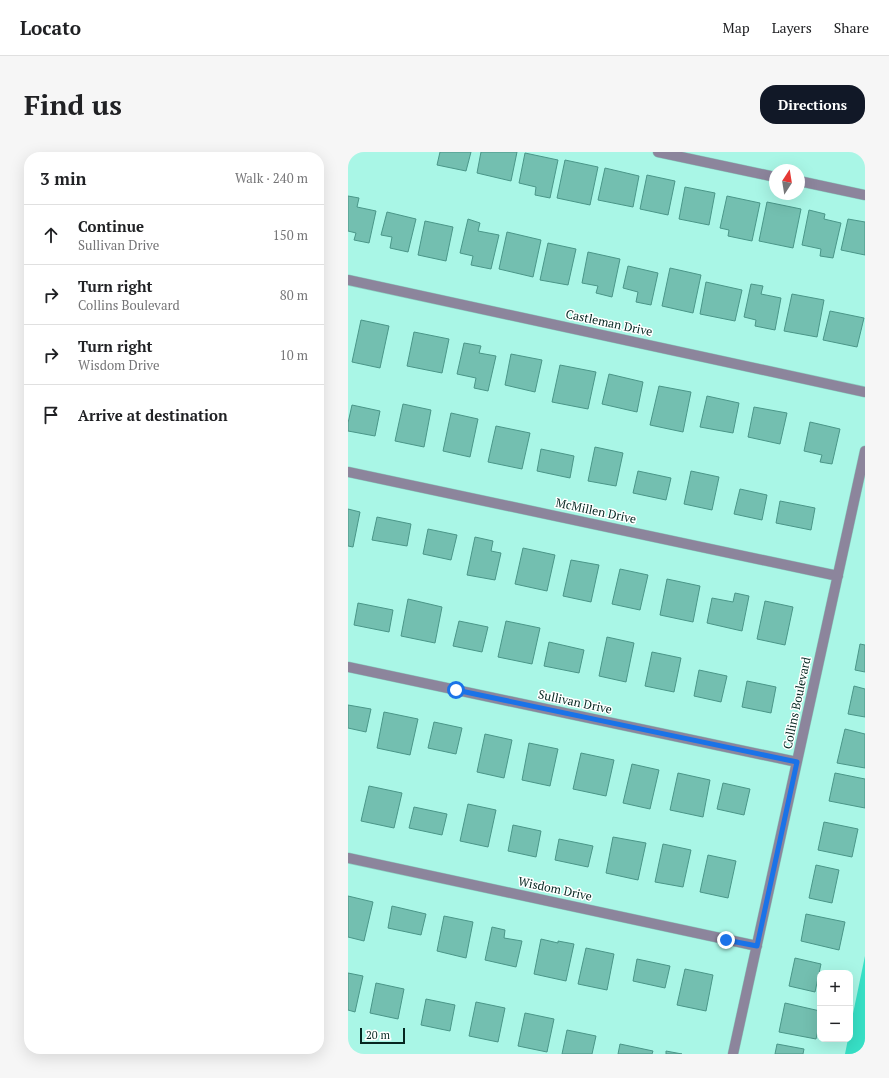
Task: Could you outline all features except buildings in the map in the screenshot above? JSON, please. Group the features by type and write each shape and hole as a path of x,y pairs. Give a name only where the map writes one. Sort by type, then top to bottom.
{"street":[{"path":"658,152 769,176"},
{"path":"805,183 865,195"},
{"name":"Castleman Drive","path":"348,280 865,392"},
{"name":"Collins Boulevard","path":"733,1054 865,451"},
{"name":"McMillen Drive","path":"348,472 838,576"},
{"name":"Sullivan Drive","path":"348,667 797,762"},
{"name":"Wisdom Drive","path":"348,858 757,946"}],"green space":[{"path":"865,956 865,1054 845,1054 847,1042 853,1042 853,1014"}],"route":[{"path":"456,690 797,762 757,946 726,940"}]}
